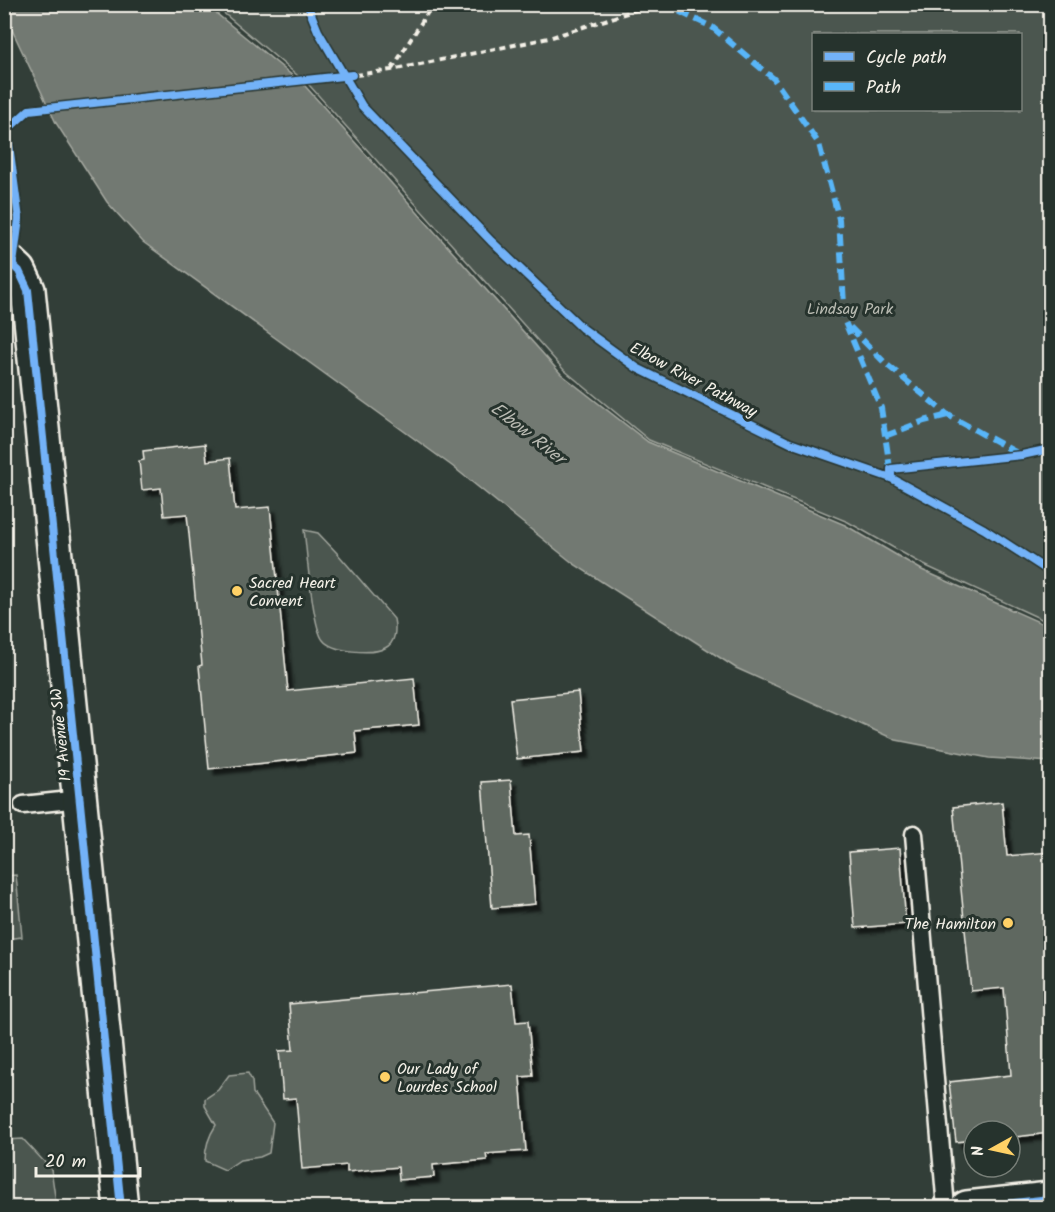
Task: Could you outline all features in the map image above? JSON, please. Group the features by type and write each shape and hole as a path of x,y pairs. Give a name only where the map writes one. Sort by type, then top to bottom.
{"street":[{"name":"19 Avenue SW","path":"9,260 19,271 28,290 121,1208"},
{"path":"966,1208 1050,1199"}],"lane":[{"path":"23,805 80,799"},
{"path":"914,834 946,1208"}],"path":[{"path":"391,70 433,4"},
{"path":"344,76 391,70 549,38 655,4"}],"green space":[{"name":"Lindsay Park","path":"214,5 1050,5 1050,623 924,565 848,522 649,440 564,370 310,86"},
{"path":"304,530 318,533 394,619 394,635 389,646 379,650 352,651 335,647 323,640 313,605"},
{"path":"16,875 22,937 5,939 5,876"},
{"path":"248,1073 252,1081 253,1093 273,1123 269,1153 240,1160 225,1170 205,1161 207,1142 216,1125 205,1106 205,1099 218,1090 229,1075"},
{"path":"23,1139 51,1169 56,1203 51,1207 5,1207 5,1140"}],"water":[{"name":"Elbow River","path":"4,5 206,5 305,86 561,374 648,442 845,525 922,570 1050,627 1050,762 989,758 896,740 736,668 574,564 452,466 143,242 107,202 56,123 5,15"}],"building":[{"name":"Sacred Heart Convent","path":"205,444 207,461 230,458 235,510 270,507 288,691 414,678 419,725 355,731 357,753 209,769 199,666 202,665 187,514 164,516 161,488 142,490 139,461 144,460 143,451"},
{"path":"578,692 584,752 517,759 510,699"},
{"path":"511,780 516,836 529,835 535,904 492,908 482,782"},
{"name":"The Hamilton","path":"1002,802 1007,856 1050,852 1050,1133 1022,1136 1022,1119 962,1119 962,1141 956,1142 949,1082 1011,1075 1004,988 971,991 953,807"},
{"path":"900,848 906,924 855,928 849,852"},
{"path":"512,984 516,1022 528,1021 533,1076 520,1077 526,1151 486,1154 487,1160 433,1165 434,1177 399,1180 398,1167 347,1172 347,1165 302,1169 296,1098 283,1099 279,1051 293,1050 289,1004"}],"marked path":[{"path":"663,4 712,27 774,79 819,144 839,219 845,322 881,408 891,475"},
{"path":"850,327 886,364 948,415 1019,454"},
{"path":"885,436 924,421 948,415"}],"cycle path":[{"name":"Elbow River Pathway","path":"307,4 318,31 362,106 491,241 582,328 637,368 790,443 891,478 984,529 1050,572"},
{"path":"13,264 19,219 7,130 29,110 352,75"},
{"path":"4,257 19,271 28,290 121,1208"},
{"path":"891,478 891,469 1022,455 1050,449"},
{"path":"967,1208 1050,1199"}],"place":[{"name":"Sacred Heart Convent","path":"237,591"},
{"name":"The Hamilton","path":"1008,923"},
{"name":"Our Lady of Lourdes School","path":"385,1077"}]}
